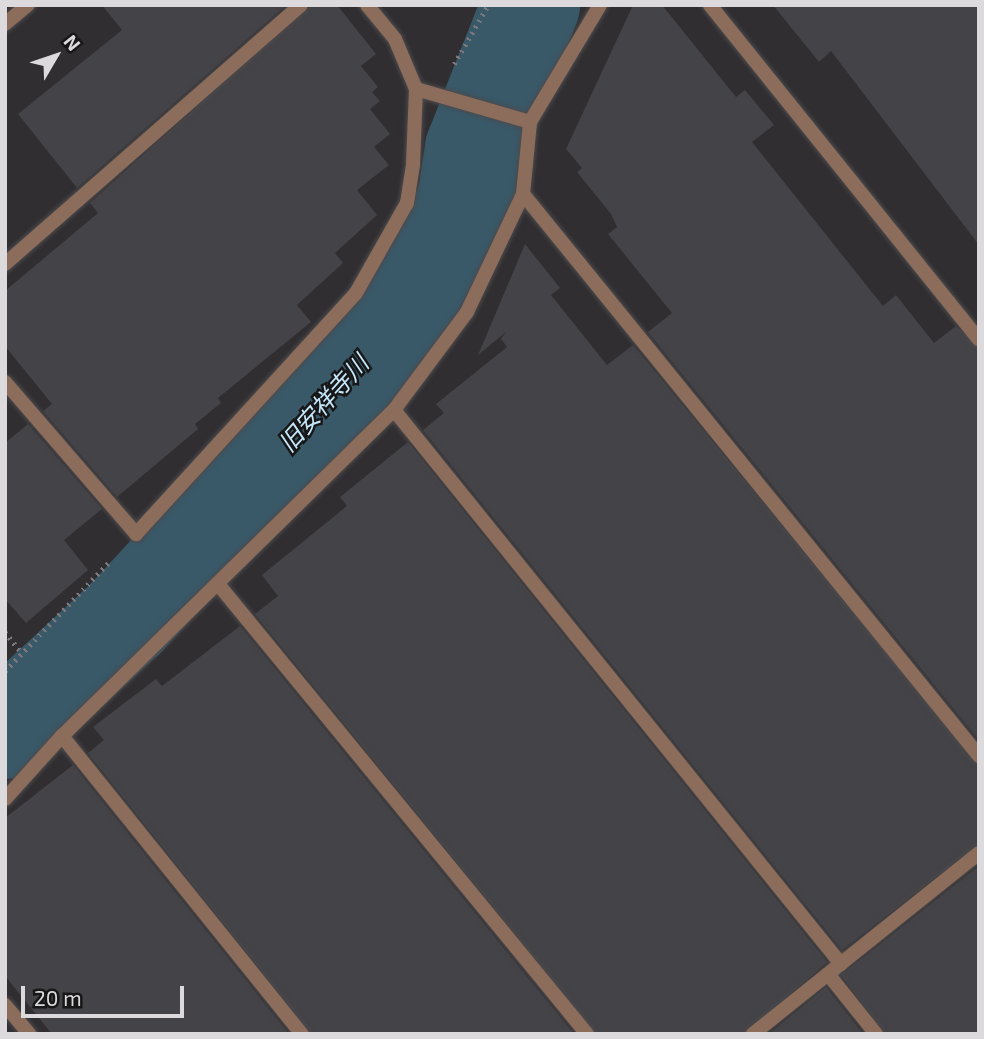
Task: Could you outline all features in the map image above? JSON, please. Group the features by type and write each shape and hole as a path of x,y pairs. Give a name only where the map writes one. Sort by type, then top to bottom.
{"street":[{"path":"5,24 28,5"},
{"path":"5,264 301,5"},
{"path":"5,382 136,534 356,293 391,239 409,190 416,89 395,39 367,5"},
{"path":"5,799 62,736 394,410 467,312 523,194 525,121 600,5"},
{"path":"710,5 979,339"},
{"path":"416,89 525,121"},
{"path":"523,194 979,757"},
{"path":"394,410 841,964"},
{"path":"218,584 587,1034"},
{"path":"62,736 302,1034"},
{"path":"753,1034 979,853"},
{"path":"828,974 876,1034"},
{"path":"5,1005 29,1034"}],"path":[{"path":"416,89 451,69 488,5"},
{"path":"5,671 136,534"},
{"path":"5,632 23,654"}],"building":[{"path":"102,5 286,5 77,188 18,114 122,30"},
{"path":"310,5 337,5 376,54 361,66 378,87 372,92 380,101 370,109 390,134 374,147 389,165 357,190 377,215 335,253 343,263 297,305 311,322 218,398 221,403 195,424 198,429 117,497 43,411 52,404 5,346 5,291 98,213 90,203"},
{"path":"633,5 662,5 736,97 745,90 774,125 752,142 883,306 896,295 934,343 956,326 979,348 979,740 648,332 672,313 608,234 617,227 611,214 577,172 582,168 566,149"},
{"path":"773,5 979,5 979,245 831,51 819,62"},
{"path":"525,244 560,288 551,295 607,365 633,345 979,765 979,844 842,950 423,430 444,413 436,404 507,347 501,339 506,332 478,355"},
{"path":"28,424 102,509 64,540 88,570 26,623 5,599 5,443"},
{"path":"408,442 827,962 744,1034 596,1034 255,614 278,596 262,575 347,506 340,497"},
{"path":"240,626 574,1034 311,1034 88,753 104,740 93,727 156,679 162,686"},
{"path":"73,765 289,1034 52,1034 5,976 5,818"},
{"path":"979,866 979,1034 885,1034 841,975"},
{"path":"826,987 863,1034 769,1034"}],"waterway":[{"name":"旧安祥寺川","path":"5,730 126,618 394,327 443,251 466,200 474,149 531,5"}]}
